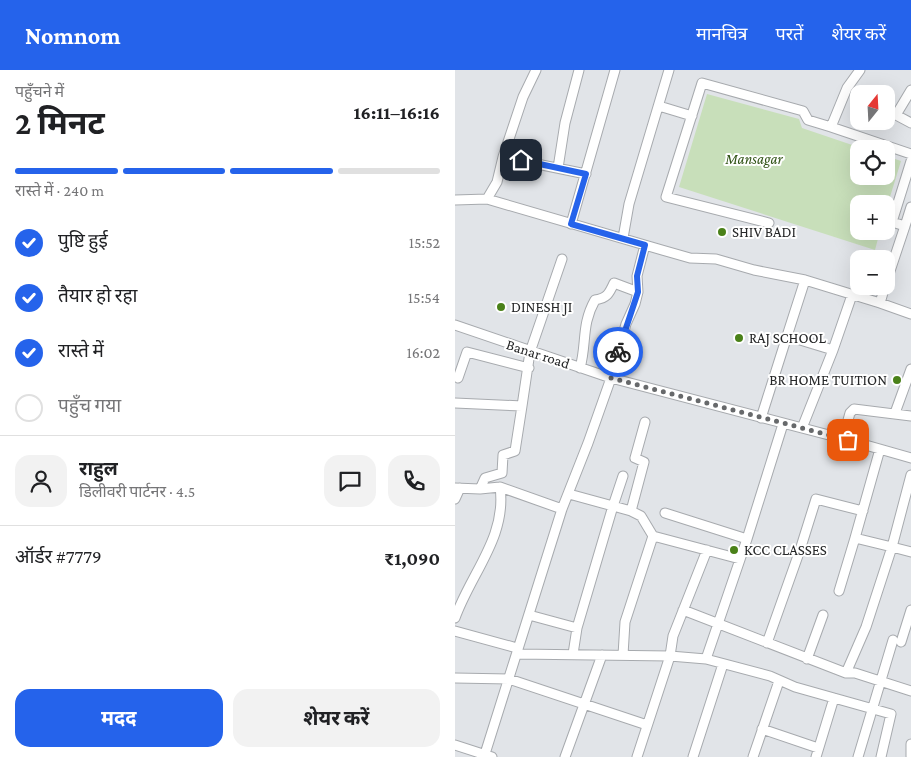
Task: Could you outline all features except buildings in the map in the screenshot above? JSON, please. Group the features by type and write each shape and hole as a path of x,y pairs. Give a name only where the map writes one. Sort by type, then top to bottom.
{"street":[{"path":"487,199 497,182 503,157 523,97 536,70"},
{"path":"558,168 565,123 579,70"},
{"path":"571,224 615,70"},
{"path":"623,238 629,204 669,70"},
{"path":"831,128 847,88 860,70"},
{"path":"769,224 666,197 702,83 803,111 809,120 911,154"},
{"path":"911,90 895,115 911,124"},
{"path":"659,106 692,116"},
{"path":"503,157 586,174"},
{"path":"905,226 892,222 911,161"},
{"path":"455,200 487,199 690,258 716,259 754,270 805,280 850,294"},
{"path":"895,257 911,208"},
{"path":"455,745 487,756 517,651 562,509 611,378 626,324 638,292 637,276 645,245"},
{"path":"480,489 485,478 502,473 503,455 515,451 531,352 563,259"},
{"path":"761,418 805,280"},
{"path":"581,368 585,351 583,334 595,300 604,298 609,294 614,283 638,292"},
{"path":"802,428 833,350 852,295 911,314"},
{"path":"880,303 883,295"},
{"name":"Banar road","path":"455,325 611,378 843,438 911,458"},
{"path":"787,336 833,350"},
{"path":"458,378 467,352 529,368"},
{"path":"895,413 911,369"},
{"path":"455,403 522,406"},
{"path":"843,438 852,410 911,416"},
{"path":"631,511 645,462 635,458 645,422"},
{"path":"706,659 747,539 783,424"},
{"path":"839,591 880,449"},
{"path":"846,673 866,627 892,547 911,475"},
{"path":"573,654 577,628 623,476"},
{"path":"455,499 458,488 480,489 500,487 562,509"},
{"path":"455,618 499,525 500,487"},
{"path":"569,494 631,511 641,516 653,536 740,559"},
{"path":"767,643 801,550 816,499 863,511"},
{"path":"665,514 747,539"},
{"path":"623,655 625,622 653,536"},
{"path":"855,538 911,552"},
{"path":"637,757 670,656 673,636 707,550"},
{"path":"683,610 846,673 855,672 911,691"},
{"path":"857,757 880,680 911,610"},
{"path":"529,615 577,628"},
{"path":"807,659 823,615"},
{"path":"455,631 517,651 706,659 770,676 779,681 891,714 881,757"},
{"path":"565,757 601,654"},
{"path":"693,757 723,664"},
{"path":"455,688 457,678 509,679 647,725"},
{"path":"753,757 779,681"},
{"path":"816,757 834,698"},
{"path":"761,729 819,748"},
{"path":"911,744 911,756"}],"green space":[{"name":"Mansagar","path":"707,94 799,119 802,128 850,144 850,185 894,185 891,195 850,195 850,240 878,240 875,250 679,187"},
{"name":"Mansagar","path":"895,159 901,161 895,181"}],"way so far":[{"path":"618,352 611,378 848,440"}],"place":[{"name":"SHIV BADI","path":"722,232"},
{"name":"DINESH JI","path":"501,307"},
{"name":"RAJ SCHOOL","path":"739,338"},
{"name":"BR HOME TUITION","path":"897,380"},
{"name":"KCC CLASSES","path":"734,550"}],"route":[{"path":"521,160 586,174 571,224 645,245 637,276 638,292 635,304 626,324 618,352"}]}
